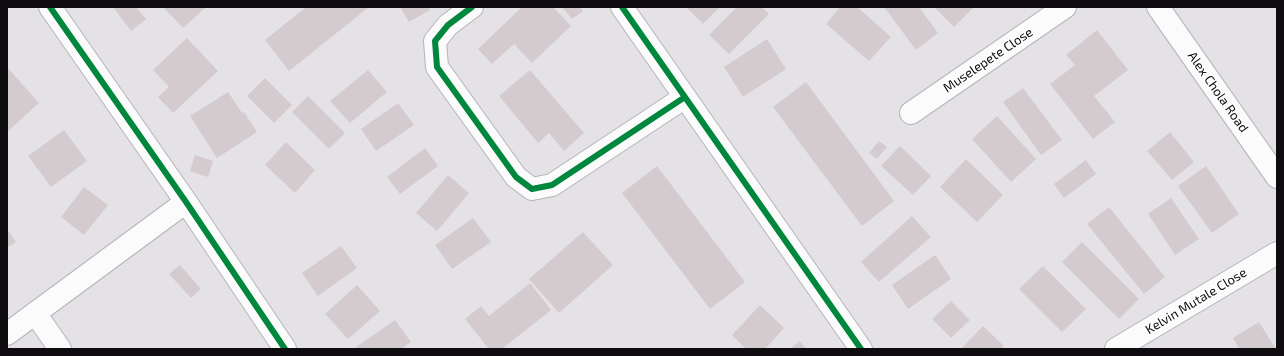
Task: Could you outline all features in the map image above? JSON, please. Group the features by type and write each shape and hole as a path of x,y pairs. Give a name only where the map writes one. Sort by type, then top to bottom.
{"street":[{"path":"50,7 186,202 285,349"},
{"path":"472,7 448,25 435,41 437,67 516,177 532,189 552,185 685,97"},
{"path":"622,7 861,349"},
{"name":"Muselepete Close","path":"911,113 1065,7"},
{"name":"Alex Chola Road","path":"1158,7 1277,177"},
{"path":"7,334 186,202"},
{"name":"Kelvin Mutale Close","path":"1116,349 1277,253"},
{"path":"35,313 60,349"}],"building":[{"path":"113,7 136,7 146,19 131,31"},
{"path":"163,7 206,7 183,28"},
{"path":"306,7 369,7 289,71 265,40"},
{"path":"400,7 428,7 430,10 409,22"},
{"path":"522,7 553,7 571,26 532,63 514,44 492,64 478,49"},
{"path":"562,7 580,7 583,11 572,19"},
{"path":"686,7 720,7 703,24"},
{"path":"737,7 762,7 769,14 729,54 709,35"},
{"path":"840,7 857,7 891,37 869,61 826,24"},
{"path":"884,7 919,7 938,33 916,50"},
{"path":"934,7 974,7 954,27"},
{"path":"1097,30 1128,70 1094,96 1115,122 1093,139 1050,84 1075,65 1066,55"},
{"path":"187,38 218,71 173,113 158,97 169,87 153,70"},
{"path":"767,39 786,69 743,97 724,67"},
{"path":"7,67 39,103 8,131 7,129"},
{"path":"368,70 387,92 350,123 330,101"},
{"path":"530,70 584,133 564,151 549,133 538,143 499,96"},
{"path":"265,78 292,105 274,123 247,96"},
{"path":"806,82 894,201 862,226 773,107"},
{"path":"1023,88 1062,140 1041,155 1003,102"},
{"path":"228,92 242,113 244,112 257,132 217,158 190,116"},
{"path":"308,96 345,133 329,149 292,112"},
{"path":"398,103 414,125 376,151 361,129"},
{"path":"997,116 1036,159 1011,182 972,139"},
{"path":"64,130 87,161 51,187 28,156"},
{"path":"1170,132 1194,162 1172,180 1147,151"},
{"path":"879,141 887,147 877,159 869,153"},
{"path":"286,142 315,170 295,193 265,165"},
{"path":"900,146 931,176 913,195 881,166"},
{"path":"425,148 438,166 400,194 387,177"},
{"path":"195,155 213,161 208,177 190,171"},
{"path":"966,159 1003,195 977,222 940,187"},
{"path":"1086,160 1096,174 1064,198 1054,184"},
{"path":"657,166 745,282 710,309 622,193"},
{"path":"1206,166 1239,214 1212,233 1178,186"},
{"path":"448,175 469,193 437,231 416,213"},
{"path":"84,187 108,205 84,235 61,217"},
{"path":"1171,198 1199,239 1175,255 1148,214"},
{"path":"1109,207 1165,277 1144,294 1087,224"},
{"path":"912,216 931,237 879,282 861,262"},
{"path":"473,218 491,242 452,269 435,245"},
{"path":"7,229 16,242 7,248"},
{"path":"583,232 613,265 559,313 529,279"},
{"path":"1082,242 1139,299 1119,319 1062,262"},
{"path":"341,246 357,268 318,296 302,273"},
{"path":"935,255 951,279 908,309 892,285"},
{"path":"180,265 201,289 191,298 169,274"},
{"path":"1043,266 1086,309 1062,332 1019,289"},
{"path":"530,283 551,310 502,349 489,349 465,319 481,306 489,316"},
{"path":"357,285 380,311 348,339 325,314"},
{"path":"951,301 970,320 951,338 932,319"},
{"path":"760,305 784,328 765,349 746,349 732,335"},
{"path":"395,320 411,342 401,349 355,348"},
{"path":"1259,322 1276,349 1239,349 1233,338"},
{"path":"983,326 1004,346 1001,349 961,349"},
{"path":"800,341 806,349 790,349"}],"cycle path":[{"path":"50,7 186,202 285,349"},
{"path":"472,7 448,25 435,41 437,67 516,177 532,189 552,185 685,97"},
{"path":"622,7 861,349"}]}
